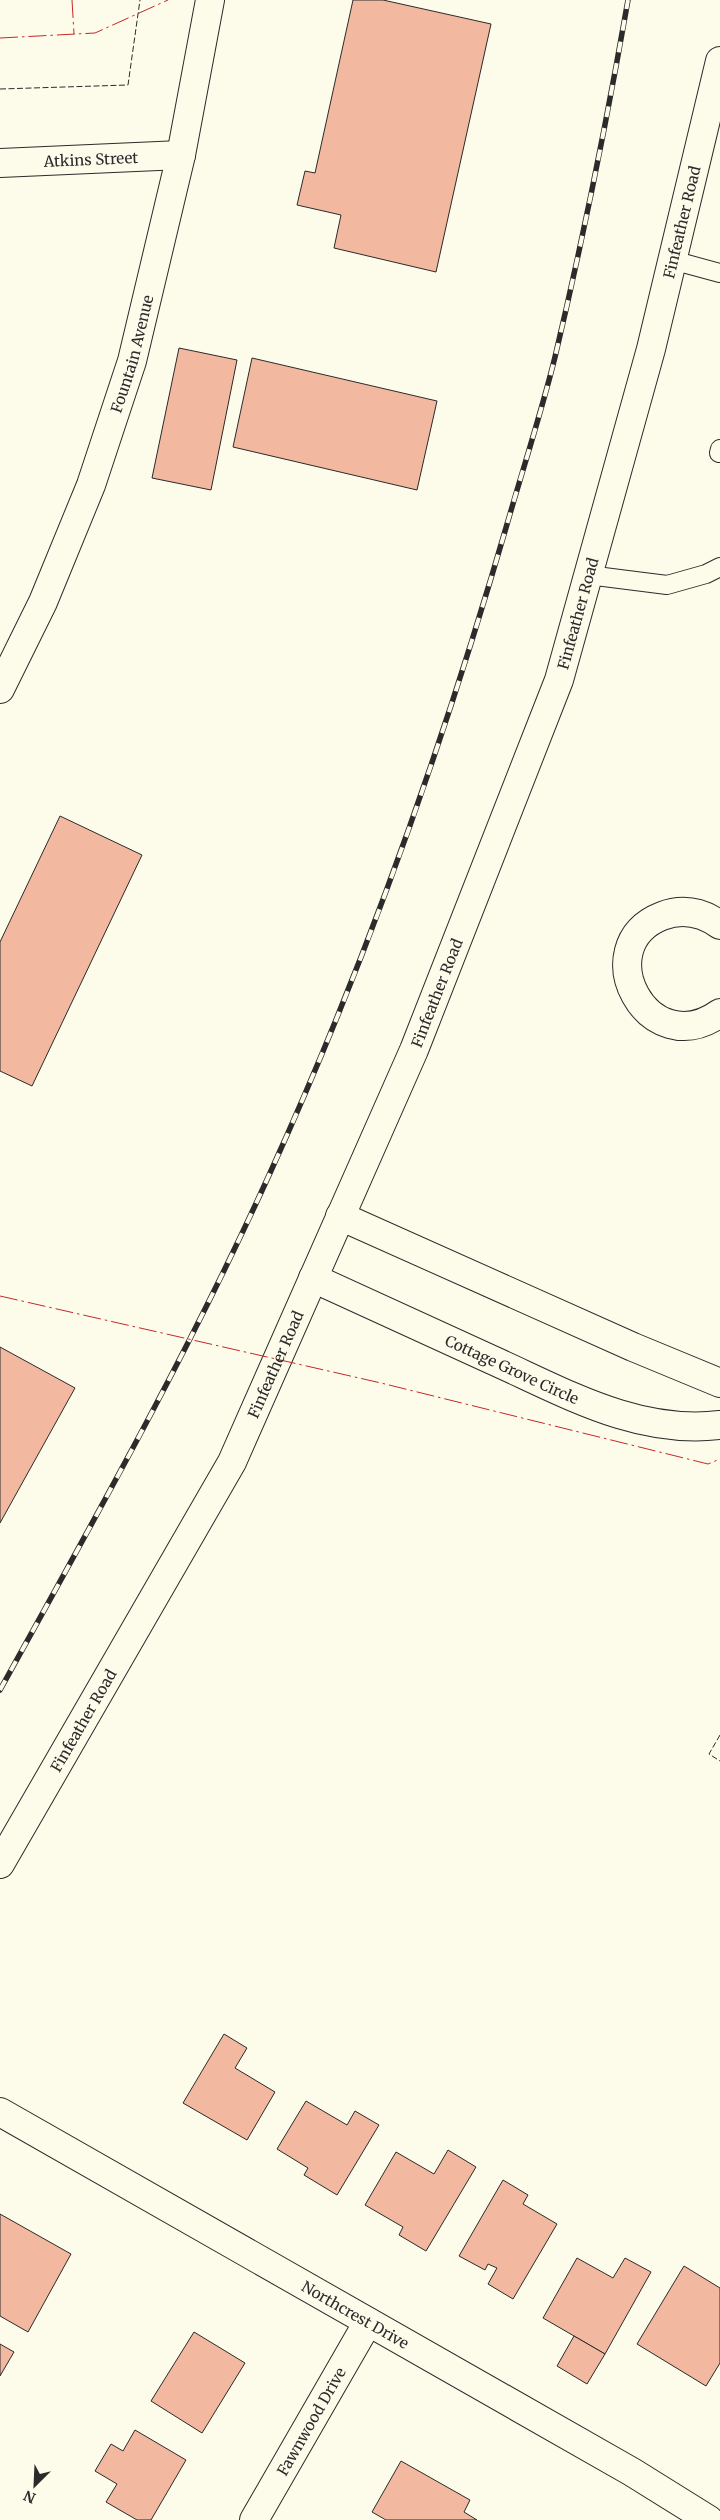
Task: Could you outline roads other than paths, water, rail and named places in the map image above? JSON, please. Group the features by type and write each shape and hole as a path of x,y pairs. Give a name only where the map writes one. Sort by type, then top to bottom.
{"street":[{"name":"Fountain Avenue","path":"0,689 43,602 91,485 132,361 181,155 210,0"},
{"name":"Finfeather Road","path":"0,1864 232,1462 414,1050 559,680 648,359 720,61"},
{"name":"Atkins Street","path":"0,163 181,155"},
{"path":"720,924 708,916 691,912 672,912 655,919 641,931 631,946 626,965 629,985 638,1002 652,1016 670,1024 690,1026 709,1020 720,1012"},
{"path":"340,1216 624,1343 720,1383"},
{"name":"Cottage Grove Circle","path":"313,1278 605,1411 658,1425 700,1428 720,1425"},
{"name":"Northcrest Drive","path":"0,2112 632,2472 709,2520"},
{"name":"Fawnwood Drive","path":"254,2520 368,2322"}],"lane":[{"path":"672,260 720,273"},
{"path":"588,575 667,585 706,574 720,567"}],"railway":[{"path":"0,1690 174,1370 239,1239 270,1173 339,1012 402,848 459,682 550,377 594,179 628,0"}]}
